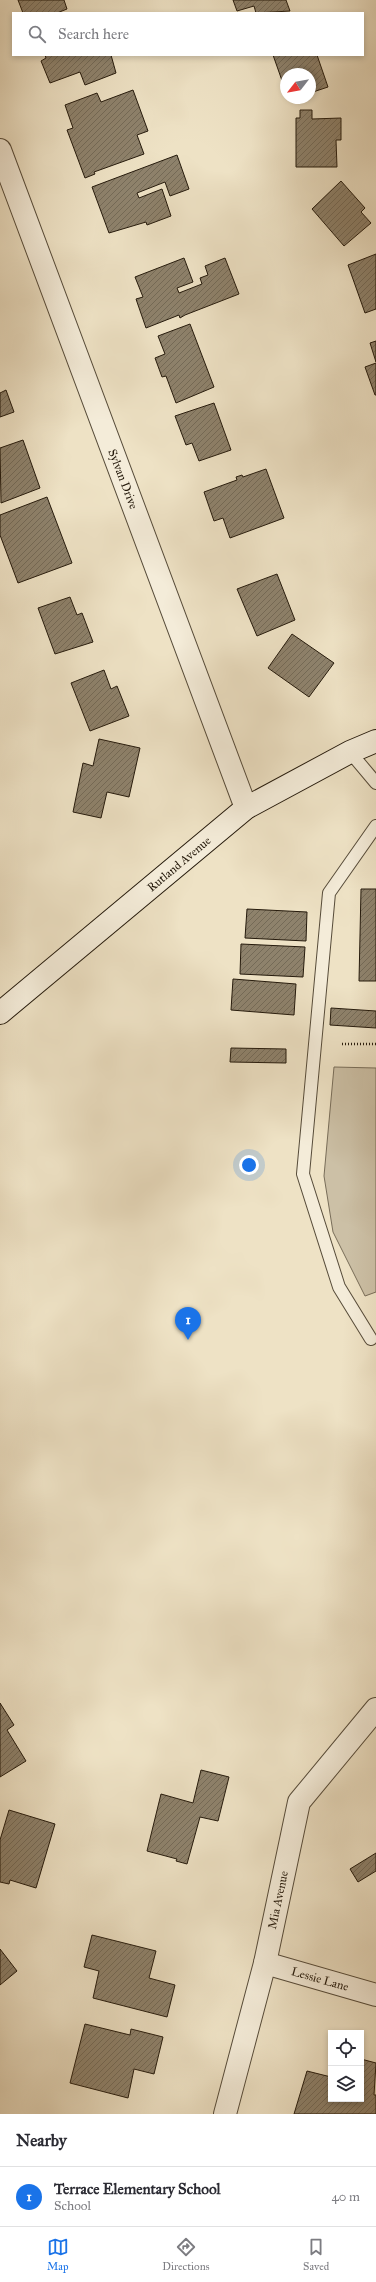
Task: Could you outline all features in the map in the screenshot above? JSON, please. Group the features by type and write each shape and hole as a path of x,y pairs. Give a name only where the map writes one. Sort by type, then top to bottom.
{"street":[{"name":"Sylvan Drive","path":"0,150 246,808"},
{"name":"Rutland Avenue","path":"0,1013 246,808 350,752 376,741"},
{"name":"Mia Avenue","path":"225,2114 265,1963 299,1802 376,1710"},
{"name":"Lessie Lane","path":"265,1963 376,1995"}],"lane":[{"path":"350,752 376,783"},
{"path":"371,1339 340,1287 303,1174 329,893 376,826"}],"path":[{"path":"342,1044 376,1044"}],"shaded area":[{"path":"334,1067 376,1068 376,1292 365,1296 333,1232 324,1176"}],"building":[{"path":"18,0 64,0 67,9 60,12 23,12"},
{"path":"233,0 286,0 290,11 256,12 254,6 237,11"},
{"path":"45,56 111,56 116,73 85,85 80,72 50,83 41,61 46,58"},
{"path":"273,56 317,56 328,87 316,91 316,68 280,68 280,75"},
{"path":"133,90 148,131 137,135 144,154 94,172 95,174 85,178 67,130 73,128 65,105 97,93 101,102"},
{"path":"300,110 312,110 312,119 341,118 341,140 336,140 337,167 296,167 296,118 300,118"},
{"path":"177,155 189,189 170,196 165,182 137,193 139,198 162,189 171,216 147,225 146,222 109,233 92,187"},
{"path":"341,181 365,208 361,212 371,223 344,246 312,209"},
{"path":"376,254 376,309 365,313 348,265"},
{"path":"184,258 193,282 177,288 179,293 202,284 200,278 208,275 205,266 225,258 239,294 180,318 179,315 146,328 136,299 143,297 135,277"},
{"path":"190,324 214,387 176,403 166,376 162,377 155,358 165,354 158,336"},
{"path":"376,341 376,362 370,343"},
{"path":"376,363 376,395 375,395 365,367"},
{"path":"6,390 14,412 0,417 0,393"},
{"path":"214,403 231,450 199,461 192,443 186,445 175,416"},
{"path":"23,440 40,488 1,503 0,448"},
{"path":"266,469 284,518 230,538 223,518 214,521 204,492 237,480 236,477 242,475 243,477"},
{"path":"47,497 72,563 18,583 0,535 0,515"},
{"path":"277,574 295,620 257,636 237,589"},
{"path":"70,597 77,615 82,613 93,642 55,654 38,608"},
{"path":"292,634 334,663 309,697 268,668"},
{"path":"104,670 111,689 117,686 129,716 90,731 71,683"},
{"path":"99,739 140,748 129,797 107,792 101,818 73,812 83,763 93,766"},
{"path":"361,889 376,889 376,981 359,981"},
{"path":"247,909 307,912 306,941 245,938"},
{"path":"241,944 305,947 303,977 240,974"},
{"path":"233,979 296,984 294,1015 231,1010"},
{"path":"331,1008 376,1011 376,1028 330,1025"},
{"path":"231,1048 286,1049 286,1063 230,1062"},
{"path":"0,1703 14,1725 7,1730 26,1761 0,1777"},
{"path":"201,1770 229,1777 218,1821 200,1817 187,1864 176,1861 177,1859 147,1851 161,1794 193,1803"},
{"path":"9,1810 55,1824 36,1888 10,1880 9,1884 0,1882 0,1840"},
{"path":"376,1853 376,1871 358,1882 350,1869"},
{"path":"92,1935 156,1951 149,1978 175,1985 167,2017 93,1998 99,1971 84,1967"},
{"path":"0,1949 17,1971 0,1985"},
{"path":"85,2024 130,2035 131,2029 163,2037 154,2074 134,2069 128,2098 70,2083"},
{"path":"364,2060 376,2063 374,2095 376,2095 376,2114 294,2114 307,2071 328,2076 328,2102 364,2102"}],"place":[{"name":"Terrace Elementary School","path":"188,1340"}]}
